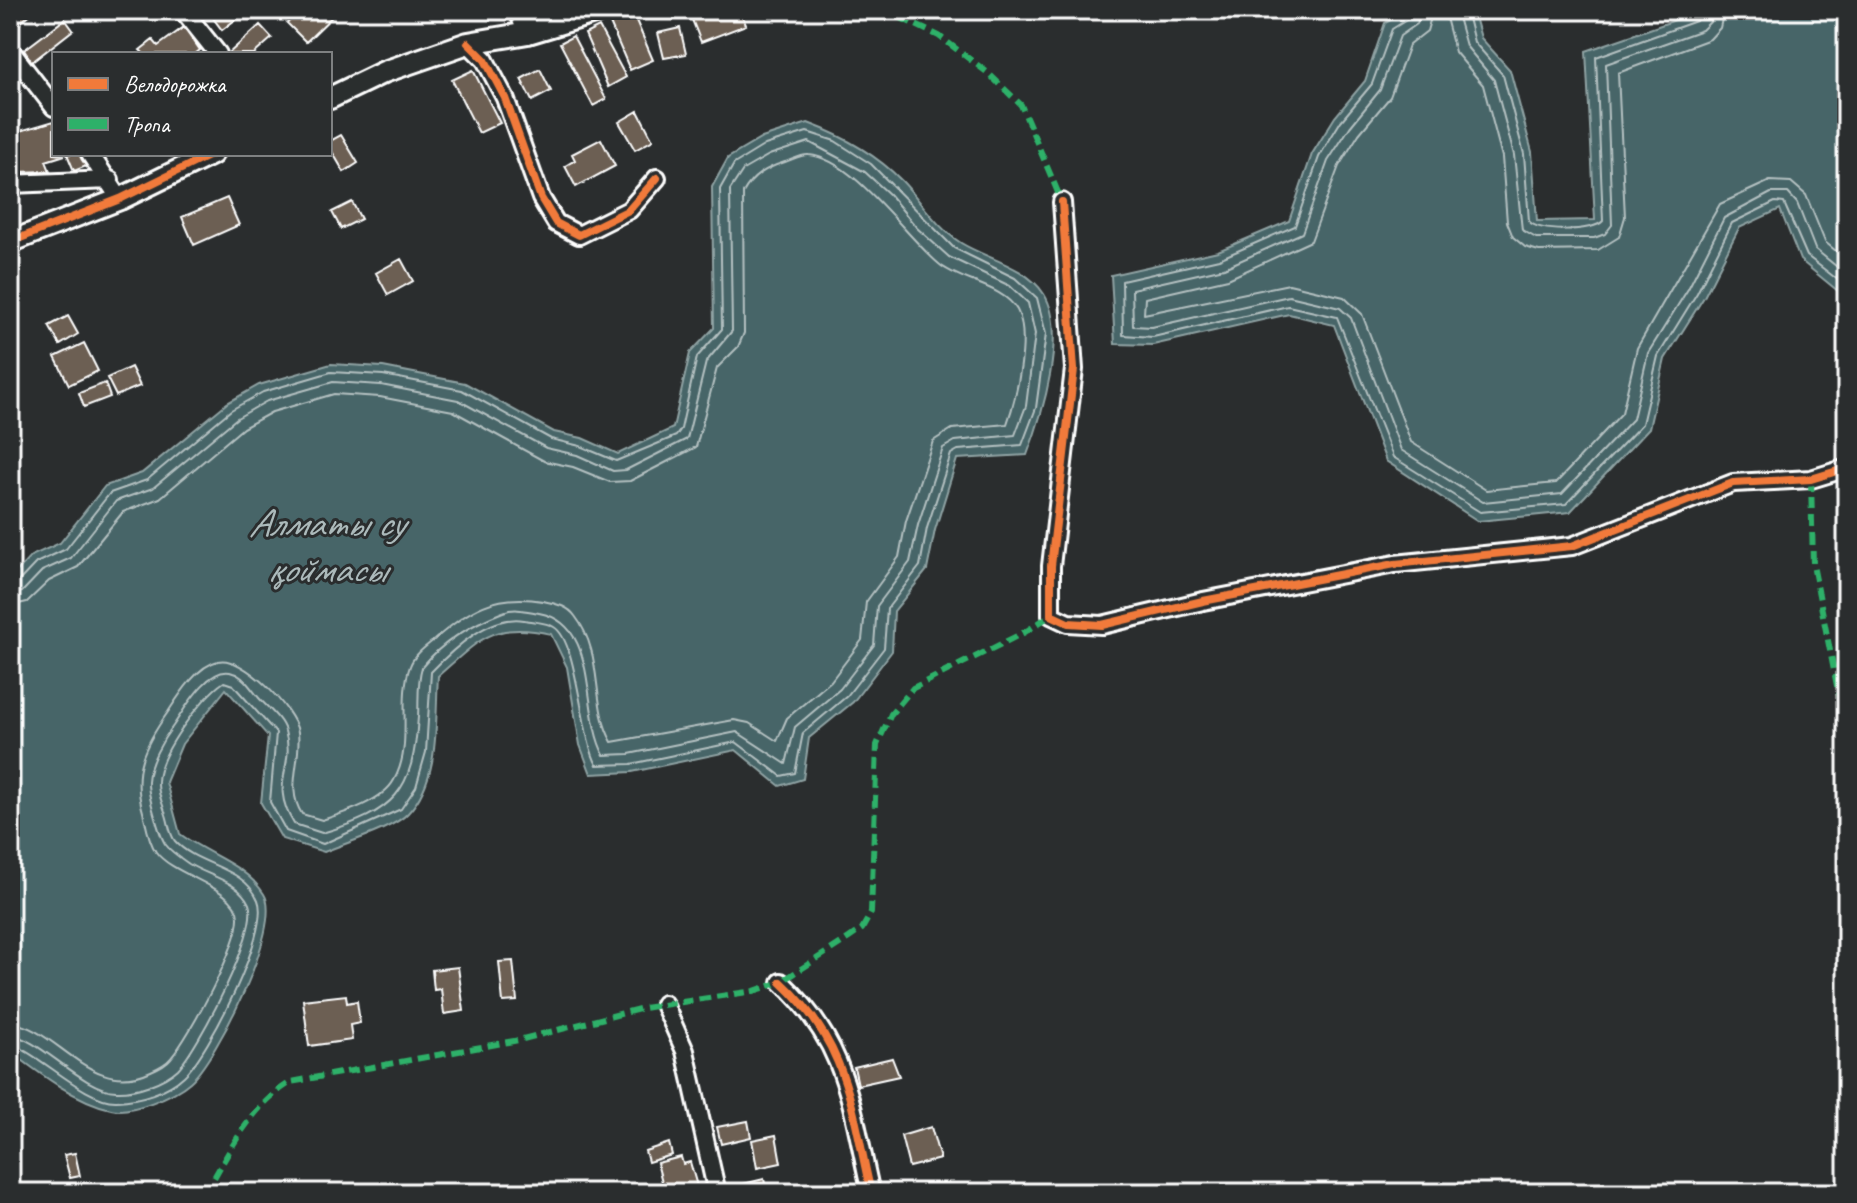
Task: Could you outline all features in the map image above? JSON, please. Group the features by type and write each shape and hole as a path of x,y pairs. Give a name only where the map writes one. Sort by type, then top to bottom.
{"street":[{"path":"183,10 216,52"},
{"path":"520,10 528,33"},
{"path":"332,97 384,72 468,43 528,33 604,10"},
{"path":"468,43 485,60 505,98 541,198 556,223 579,235 629,210 657,178"},
{"path":"10,50 52,104"},
{"path":"92,156 120,199"},
{"path":"10,242 120,199 208,156"},
{"path":"10,184 110,180"},
{"path":"1062,202 1074,369 1051,566 1051,615 1068,623 1102,625 1203,601 1395,564 1572,546 1733,483 1811,479 1847,468"},
{"path":"781,982 802,1001 834,1048 871,1193"},
{"path":"664,1004 685,1051 717,1193"}],"water":[{"path":"1409,10 1473,10 1481,38 1510,70 1532,152 1537,221 1595,220 1586,51 1704,10 1847,10 1847,294 1844,296 1800,260 1780,209 1739,228 1704,297 1665,359 1649,428 1570,512 1478,521 1386,461 1334,325 1289,314 1153,345 1115,344 1111,275 1218,251 1289,221 1312,154 1335,117 1365,81 1385,23"},
{"name":"Алматы су қоймасы","path":"808,123 846,140 881,162 961,243 1027,276 1044,294 1051,310 1054,330 1050,374 1027,455 957,459 935,530 927,570 894,611 892,651 853,702 809,738 803,779 780,786 736,750 632,772 591,774 580,745 567,667 551,634 515,630 501,632 477,643 438,676 431,766 419,799 408,813 381,830 324,852 282,839 261,803 268,736 226,689 182,744 166,782 180,834 247,875 264,894 268,910 256,961 215,1048 201,1069 183,1087 152,1103 119,1110 71,1093 10,1051 10,579 31,556 60,543 105,486 142,473 227,403 259,385 331,364 383,367 465,383 554,432 582,438 618,454 673,428 690,353 714,328 712,187 728,158 762,138"}],"building":[{"path":"10,10 35,10 19,24"},
{"path":"207,10 236,10 240,16 222,30"},
{"path":"301,10 339,10 306,42 287,23"},
{"path":"709,10 740,10 746,25 701,42 691,17"},
{"path":"632,11 653,60 630,70 609,21"},
{"path":"65,19 73,30 32,62 24,50"},
{"path":"260,25 272,38 256,52 230,52"},
{"path":"184,27 200,50 140,50 153,40 158,46"},
{"path":"599,27 626,77 608,87 585,34"},
{"path":"680,28 686,54 664,58 658,33"},
{"path":"573,36 606,99 593,106 560,43"},
{"path":"540,69 551,91 532,101 521,79"},
{"path":"473,70 500,123 479,133 452,80"},
{"path":"638,111 653,140 635,150 619,122"},
{"path":"52,122 52,156 62,156 46,161 50,171 18,172 10,134"},
{"path":"341,135 358,163 344,172 332,151 332,140"},
{"path":"601,139 615,166 576,187 565,166 575,160 572,154"},
{"path":"68,156 86,156 89,165 74,171"},
{"path":"227,198 239,225 194,245 182,217"},
{"path":"352,202 361,219 341,229 332,212"},
{"path":"401,259 413,281 388,295 376,273"},
{"path":"68,316 78,334 60,345 49,326"},
{"path":"84,343 98,371 69,385 55,357"},
{"path":"131,367 140,386 116,396 107,378"},
{"path":"105,383 110,397 84,407 79,393"},
{"path":"513,961 517,1001 503,1002 499,962"},
{"path":"458,967 464,1011 444,1014 441,989 434,990 432,970"},
{"path":"346,995 347,1003 357,1001 360,1023 350,1025 352,1040 309,1046 303,1000"},
{"path":"892,1058 899,1076 858,1085 854,1067"},
{"path":"748,1121 751,1137 721,1144 717,1127"},
{"path":"931,1127 940,1159 909,1167 901,1136"},
{"path":"776,1135 781,1163 757,1168 752,1140"},
{"path":"669,1143 672,1155 648,1162 645,1151"},
{"path":"75,1153 80,1176 70,1178 64,1155"},
{"path":"681,1157 683,1164 690,1162 697,1186 665,1193 657,1163"},
{"path":"764,1179 767,1193 741,1193 739,1185"}],"marked path":[{"path":"884,10 939,36 988,73 1021,105 1062,202"},
{"path":"1811,479 1813,565 1847,736"},
{"path":"205,1193 252,1117 276,1092 291,1082 519,1040 643,1008 754,991 781,982 849,938 862,929 871,913 877,745 891,714 913,688 1025,632 1051,615"}],"cycle path":[{"path":"468,43 485,60 505,98 541,198 556,223 579,235 629,210 657,178"},
{"path":"10,242 120,199 208,156"},
{"path":"1062,202 1074,369 1051,566 1051,615 1068,623 1102,625 1203,601 1395,564 1572,546 1733,483 1811,479 1847,468"},
{"path":"781,982 821,1029 834,1054 852,1105 871,1193"}]}
